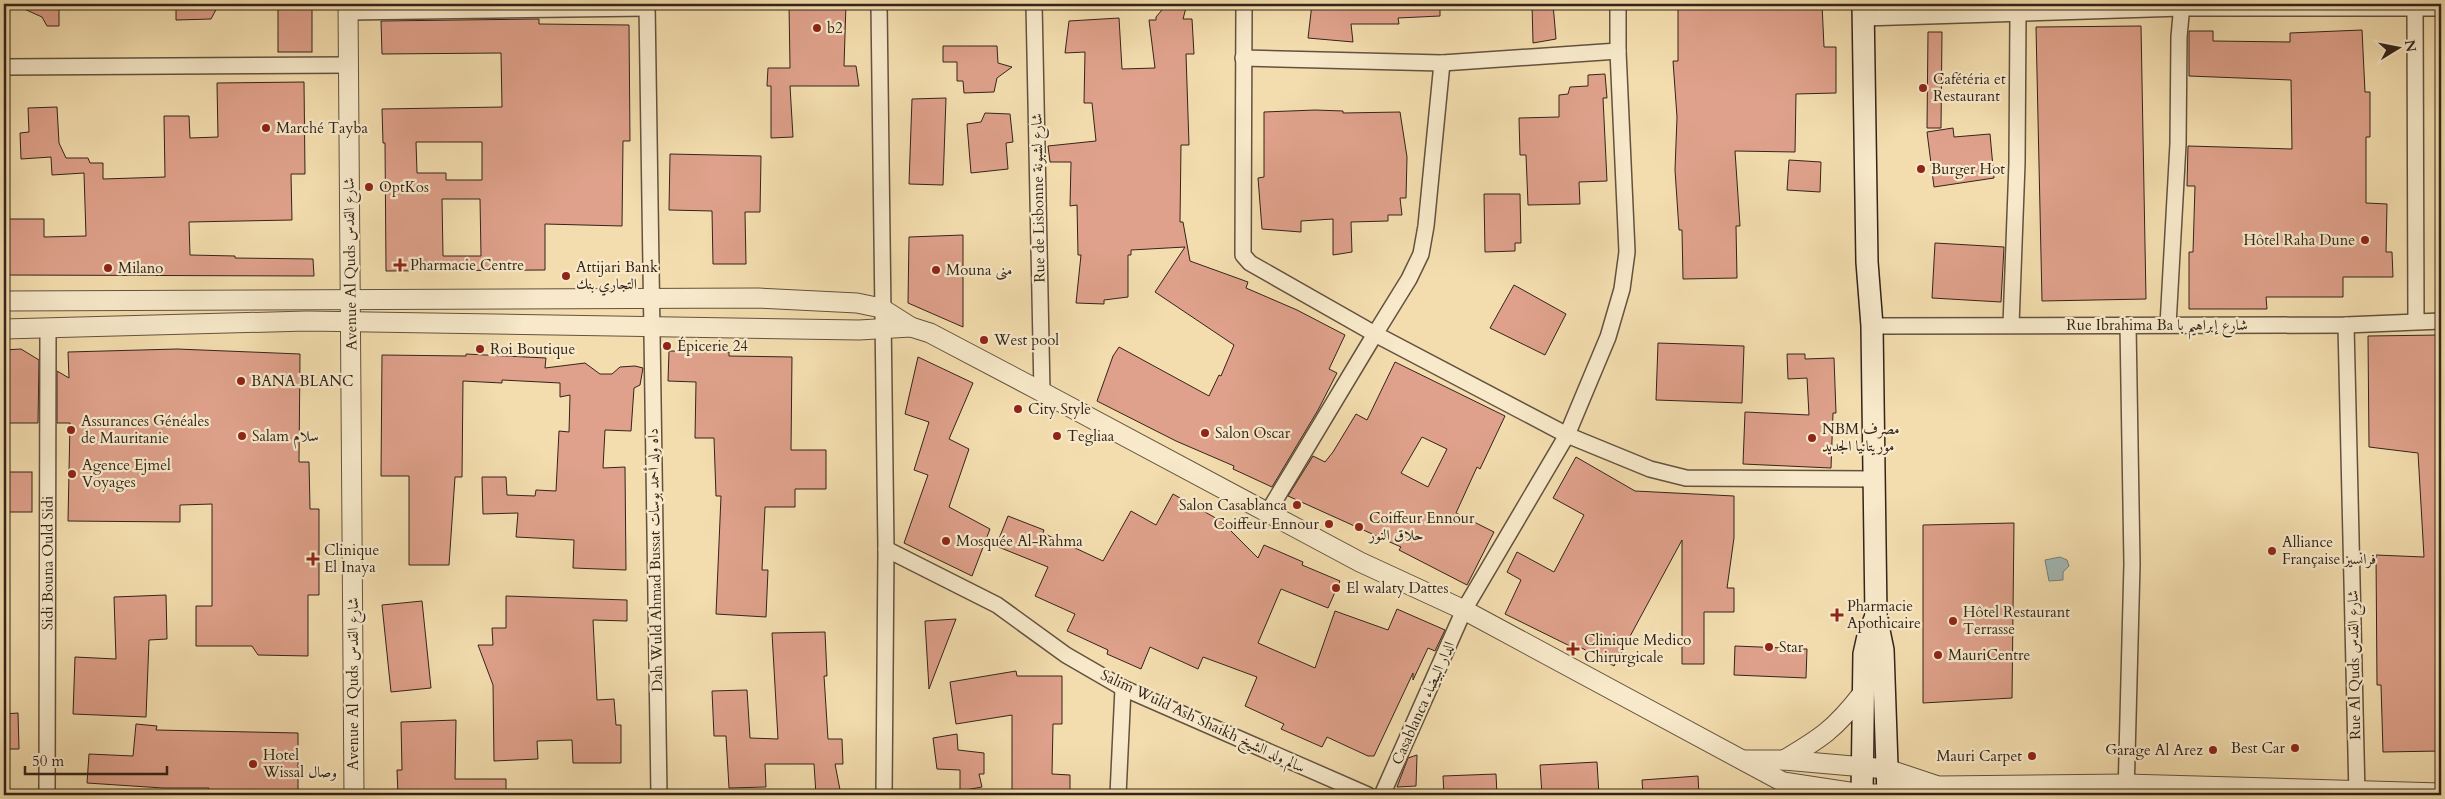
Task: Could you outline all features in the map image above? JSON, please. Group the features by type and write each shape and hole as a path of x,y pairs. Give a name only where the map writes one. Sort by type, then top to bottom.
{"main road":[{"path":"1863,11 1867,262 1872,326 1876,616 1883,650 1888,795"},
{"path":"1862,795 1864,654 1868,636 1876,616"}],"street":[{"path":"879,4 881,308 886,549 884,795"},
{"name":"Rue de Lisbonne شارع لشبونة","path":"1034,4 1042,392"},
{"path":"1244,4 1243,255 1250,263 1375,334 1567,435 1650,469 1686,478 1874,479"},
{"name":"Casablanca الدار البيضاء","path":"1382,795 1464,610 1567,435 1608,337 1622,289 1627,252 1618,51 1618,4"},
{"path":"348,8 647,6"},
{"name":"Dah Wuld Ahmad Bussat داه ولد أحمد بوسات","path":"647,6 659,795"},
{"path":"2168,325 2178,144 2182,6"},
{"path":"1863,11 2018,14 2182,6 2441,8"},
{"name":"Avenue Al Quds شارع القدس","path":"348,8 354,795"},
{"path":"2414,8 2416,321"},
{"path":"2011,325 2017,163 2018,14"},
{"path":"1243,58 1442,63 1618,51"},
{"path":"1268,512 1409,279 1421,254 1426,226 1442,63"},
{"path":"4,67 348,65"},
{"path":"4,301 814,299 857,303 881,308 911,326 1042,392 1360,562 1464,610 1806,795"},
{"name":"Rue Ibrahima Ba شارع إبراهيم با","path":"1872,326 2346,324 2441,321"},
{"path":"4,329 351,322 882,329 911,326"},
{"name":"Rue Al Quds شارع القدس","path":"2346,324 2357,792"},
{"path":"2126,790 2132,564 2128,325"},
{"name":"Sidi Bouna Ould Sidi","path":"47,795 48,328"},
{"name":"Salim Wuld Ash Shaikh سالم ولد الشيخ","path":"886,549 997,605 1066,655 1123,688 1368,795"},
{"path":"1118,795 1123,688"},
{"path":"1784,760 1823,737 1842,720 1862,694"},
{"path":"1744,760 1784,760 1887,769 1939,786"},
{"path":"1783,782 1862,795 1888,795 1939,786 2441,793"}],"water":[{"path":"2060,557 2067,560 2069,566 2063,572 2063,580 2049,581 2045,560"}],"building":[{"path":"13,4 59,4 59,26 47,26 42,17"},
{"path":"176,4 219,4 211,19 176,20"},
{"path":"278,4 312,4 312,52 278,52"},
{"path":"789,4 846,4 844,66 856,66 859,86 790,86 793,137 771,138 771,86 767,86 768,68 790,68"},
{"path":"1167,4 1187,4 1183,19 1192,19 1194,54 1186,54 1189,145 1181,145 1180,222 1183,222 1190,261 1248,282 1246,288 1297,310 1345,335 1329,369 1337,373 1318,410 1272,487 1233,469 1234,466 1176,441 1097,401 1113,356 1119,347 1209,396 1219,375 1221,376 1234,345 1155,292 1185,247 1131,250 1131,255 1128,255 1128,297 1104,300 1104,304 1076,303 1081,255 1078,255 1077,205 1070,206 1071,162 1050,162 1048,146 1096,141 1092,103 1084,103 1085,52 1065,53 1069,21 1119,18 1122,69 1155,68 1149,20 1156,20 1156,17"},
{"path":"1312,4 1440,4 1440,16 1398,18 1399,24 1351,24 1353,42 1308,38"},
{"path":"1532,4 1553,4 1556,39 1533,43"},
{"path":"1678,4 1822,4 1824,47 1836,47 1836,93 1796,94 1795,152 1735,151 1740,226 1736,226 1737,278 1683,279 1682,230 1679,230 1675,170 1677,117 1673,61 1678,61"},
{"path":"539,19 539,24 629,25 630,141 623,141 622,226 545,224 545,270 386,271 385,143 383,143 382,109 502,107 501,53 382,54 381,21","holes":["416,142 482,142 482,180 446,180 446,173 417,173","442,199 480,199 481,256 443,256"]},
{"path":"2141,26 2146,299 2042,301 2036,27"},
{"path":"2362,30 2365,92 2370,92 2370,137 2366,137 2366,203 2387,204 2386,252 2392,252 2393,277 2343,277 2343,297 2266,297 2267,309 2189,309 2189,252 2193,252 2195,186 2187,186 2188,146 2292,149 2291,80 2189,76 2189,31 2213,31 2213,41 2290,42 2290,33"},
{"path":"1928,32 1942,32 1941,128 1927,128"},
{"path":"943,46 997,46 998,63 1012,67 997,78 994,92 964,93 963,81 957,81 957,62 943,62"},
{"path":"1605,74 1607,98 1603,98 1607,181 1579,182 1580,204 1528,205 1526,155 1520,155 1519,118 1559,117 1559,95 1568,94 1570,87 1588,86 1588,75"},
{"path":"304,82 305,174 291,174 292,220 189,222 190,255 235,256 235,258 313,259 314,276 4,275 4,219 44,219 44,237 86,236 84,173 52,175 51,157 21,159 20,133 29,132 28,108 57,107 59,143 66,158 88,158 90,163 103,163 103,179 165,177 164,116 189,116 190,138 218,137 217,83"},
{"path":"946,98 943,185 909,184 912,99"},
{"path":"1343,111 1343,113 1400,112 1407,157 1406,198 1400,198 1402,215 1388,215 1388,221 1351,222 1352,252 1333,255 1333,219 1301,221 1301,232 1262,229 1258,178 1264,177 1264,112"},
{"path":"985,113 1010,114 1013,142 1006,143 1008,169 971,173 967,124 981,122"},
{"path":"1953,128 1954,137 1990,134 1994,178 1934,187 1927,132"},
{"path":"670,154 761,156 760,212 745,212 746,264 713,264 712,211 669,210"},
{"path":"1789,160 1821,162 1820,192 1787,190"},
{"path":"1484,194 1520,194 1521,243 1515,243 1515,251 1485,252"},
{"name":"Mouna منى","path":"963,235 963,327 908,303 909,237"},
{"path":"1935,243 2004,247 2001,302 1932,298"},
{"path":"1514,285 1566,314 1545,355 1490,328"},
{"path":"2441,335 2441,751 2383,752 2381,685 2377,685 2376,555 2424,557 2418,453 2369,447 2368,336"},
{"path":"1658,343 1744,346 1742,403 1656,400"},
{"path":"21,349 39,360 38,423 4,423 4,350"},
{"path":"177,349 300,354 299,462 309,462 310,509 319,509 319,595 308,595 308,656 258,655 252,646 196,646 196,606 212,606 212,504 180,505 180,522 68,521 70,423 57,423 57,371 69,378 68,352"},
{"path":"669,351 729,352 729,356 792,357 791,450 826,450 826,489 795,489 795,507 765,507 762,570 768,570 766,617 716,614 721,496 716,496 714,438 695,438 696,382 668,381"},
{"path":"466,354 546,358 545,368 585,363 600,374 612,374 620,367 635,366 643,368 640,385 634,388 631,431 605,430 603,468 625,467 626,570 573,568 574,540 516,537 518,513 483,514 482,477 506,477 507,495 535,496 536,490 556,491 559,431 569,432 570,395 560,397 560,383 502,380 502,383 463,381 462,477 455,477 449,565 409,565 409,476 381,476 382,355 466,356"},
{"path":"1787,354 1805,354 1805,359 1834,358 1836,413 1833,413 1831,468 1743,464 1745,412 1809,415 1807,378 1788,379"},
{"path":"918,357 973,383 949,439 969,449 949,507 990,529 972,576 904,543 928,475 914,470 929,422 905,414"},
{"path":"1395,362 1505,416 1480,469 1477,467 1456,513 1494,532 1467,585 1399,550 1401,547 1288,496 1313,456 1325,462 1356,414 1367,420","holes":["1422,437 1447,449 1428,487 1401,473"]},
{"path":"1576,457 1635,491 1734,496 1734,538 1727,588 1734,588 1734,612 1704,612 1704,664 1682,664 1682,540 1614,666 1580,647 1578,650 1505,614 1521,580 1507,572 1517,552 1554,572 1584,515 1553,498"},
{"path":"4,472 32,472 32,512 4,512"},
{"path":"1173,494 1221,521 1258,558 1264,545 1303,562 1302,565 1340,581 1328,608 1281,589 1258,643 1315,668 1335,611 1388,630 1397,609 1445,630 1435,651 1428,648 1413,680 1413,673 1374,756 1368,756 1327,737 1322,747 1281,729 1284,724 1245,706 1257,677 1203,657 1198,669 1150,647 1141,669 1107,654 1108,650 1067,631 1075,614 1035,596 1048,567 996,546 1008,516 1044,530 1043,533 1103,561 1131,511 1156,525"},
{"path":"2014,523 2012,698 1923,703 1923,525"},
{"path":"166,595 167,639 149,640 146,717 73,714 75,657 116,659 114,597"},
{"path":"506,596 627,600 627,621 593,620 597,700 614,699 616,725 621,725 621,763 573,763 572,740 537,741 538,759 494,761 493,685 478,645 493,645 492,628 506,628"},
{"path":"422,601 431,688 391,692 382,605"},
{"path":"956,619 929,689 925,621"},
{"path":"825,632 827,676 824,676 828,739 842,739 843,764 835,764 841,795 816,795 814,764 765,764 766,787 729,788 726,736 714,736 712,691 747,690 750,738 778,739 772,633"},
{"path":"1735,646 1807,649 1806,678 1734,675"},
{"path":"1016,671 1017,676 1062,676 1062,724 1053,724 1052,774 1070,775 1070,794 1012,793 1012,715 956,724 950,682"},
{"path":"18,713 19,749 4,749 4,714"},
{"path":"456,720 455,779 506,779 506,795 398,795 397,770 402,770 401,722"},
{"path":"136,724 157,726 156,730 298,733 298,795 210,795 209,788 163,788 87,783 89,754 133,756"},
{"path":"957,734 958,750 984,753 984,774 979,774 982,787 960,791 960,770 937,769 933,738"},
{"path":"1417,755 1416,786 1397,787 1408,758"},
{"path":"1597,762 1599,795 1542,795 1540,765"},
{"path":"1496,774 1497,795 1444,795 1443,776"},
{"path":"1698,776 1699,795 1643,795 1642,780"}],"place":[{"name":"b2","path":"817,28"},
{"name":"Cafétéria et Restaurant","path":"1923,88"},
{"name":"Marché Tayba","path":"266,128"},
{"name":"Burger Hot","path":"1921,169"},
{"name":"OptKos","path":"369,187"},
{"name":"Hôtel Raha Dune","path":"2365,240"},
{"name":"Pharmacie Centre","path":"400,265"},
{"name":"Milano","path":"108,268"},
{"name":"Mouna منى","path":"936,270"},
{"name":"Attijari Bank التجاري بنك","path":"566,276"},
{"name":"West pool","path":"984,340"},
{"name":"Épicerie 24","path":"667,346"},
{"name":"Roi Boutique","path":"480,349"},
{"name":"BANA BLANC","path":"241,381"},
{"name":"City Style","path":"1018,409"},
{"name":"Assurances Généales de Mauritanie","path":"71,430"},
{"name":"Salon Oscar","path":"1205,433"},
{"name":"Salam سلام","path":"242,436"},
{"name":"Tegliaa","path":"1057,436"},
{"name":"NBM مصرف موريتانيا الجديد","path":"1812,438"},
{"name":"Agence Ejmel Voyages","path":"72,474"},
{"name":"Salon Casablanca","path":"1297,505"},
{"name":"Coiffeur Ennour","path":"1329,524"},
{"name":"Coiffeur Ennour حلاق النور","path":"1359,527"},
{"name":"Mosquée Al-Rahma","path":"946,541"},
{"name":"Alliance Française فرانسيز","path":"2272,551"},
{"name":"Clinique El Inaya","path":"313,559"},
{"name":"El walaty Dattes","path":"1336,588"},
{"name":"Pharmacie Apothicaire","path":"1837,615"},
{"name":"Hôtel Restaurant Terrasse","path":"1953,621"},
{"name":"Star","path":"1769,647"},
{"name":"Clinique Medico Chirurgicale","path":"1573,649"},
{"name":"MauriCentre","path":"1938,655"},
{"name":"Best Car","path":"2295,748"},
{"name":"Garage Al Arez","path":"2213,750"},
{"name":"Mauri Carpet","path":"2032,756"},
{"name":"Hotel Wissal وصال","path":"253,764"}]}
